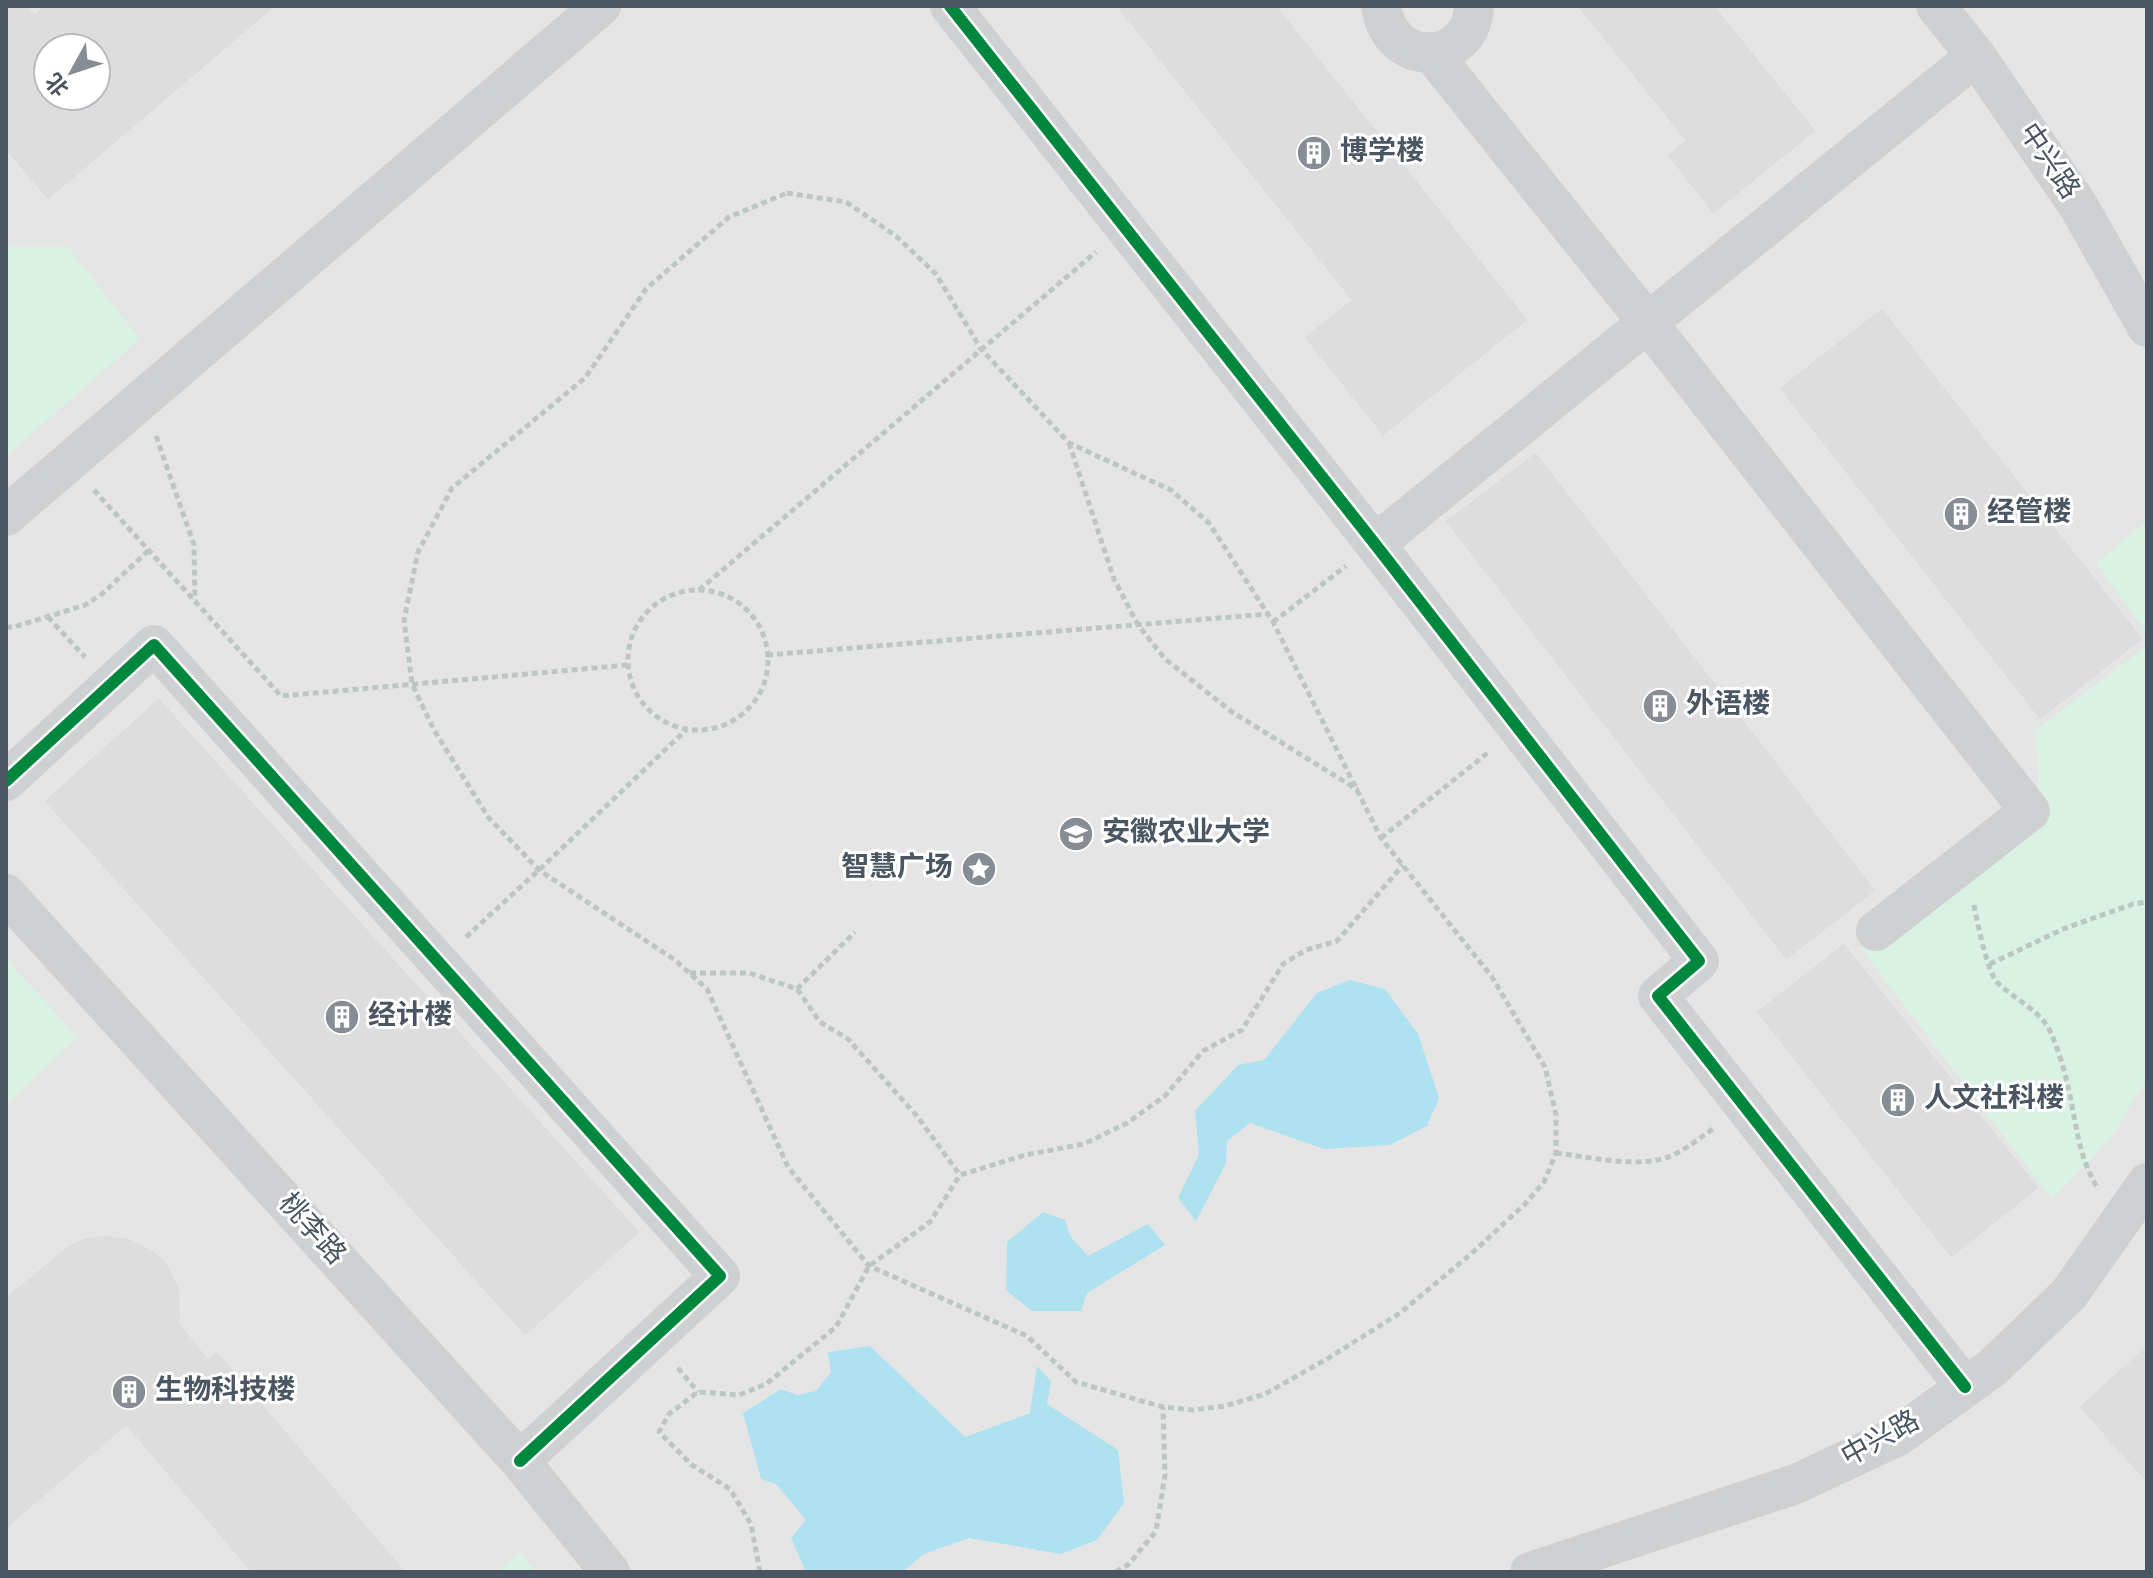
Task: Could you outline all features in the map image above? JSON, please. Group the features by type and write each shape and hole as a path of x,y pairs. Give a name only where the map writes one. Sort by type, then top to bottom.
{"street":[{"path":"6,516 601,6"},
{"path":"950,6 1375,544 1699,961 1658,996 1965,1387"},
{"path":"1381,6 1391,35 1402,45 1416,51 1431,52 1446,49 1459,41 1468,29 1474,6"},
{"name":"中兴路","path":"1936,6 1976,56 2079,207 2135,275 2147,327"},
{"path":"1431,52 1648,323 2030,811 1876,931"},
{"path":"1375,544 1976,56"},
{"path":"6,781 154,645 720,1276 520,1461"},
{"name":"桃李路","path":"6,894 520,1461 610,1572"},
{"name":"中兴路","path":"1550,1569 1796,1484 1898,1436 1992,1368 2069,1294 2147,1183"}],"path":[{"path":"787,193 846,202 896,236 936,274 981,349 1069,443 1171,490 1209,523 1273,622 1381,838 1492,977 1545,1067 1556,1115 1556,1153 1544,1182 1525,1204 1400,1313 1265,1394 1225,1406 1193,1410 1163,1407 1076,1382 1027,1336 869,1266 788,1167 707,989 675,960 539,870 488,817 434,730 412,684 404,620 418,552 452,488 585,378 646,289 729,217 787,193"},
{"path":"699,590 1124,228"},
{"path":"143,399 194,545 195,601"},
{"path":"1069,443 1114,579 1138,625 1165,659 1232,712 1359,790"},
{"path":"68,463 281,696 628,665"},
{"path":"1273,622 1375,544"},
{"path":"6,627 85,605 102,594 149,550"},
{"path":"699,590 722,594 742,606 757,623 767,655 762,690 749,708 731,722 708,730 686,729 664,722 646,707 633,688 628,665 630,642 639,621 655,604 676,593 699,590"},
{"path":"767,655 1268,614"},
{"path":"48,617 111,685"},
{"path":"1381,838 1518,728"},
{"path":"439,962 686,729"},
{"path":"1965,861 1978,926 1995,980 2029,1007 2050,1029 2068,1085 2079,1147 2087,1168 2096,1185 2123,1219"},
{"path":"760,1572 751,1524 730,1489 692,1465 659,1432 669,1414 698,1392 739,1395 766,1384 836,1327 869,1266 930,1222 960,1175 1025,1155 1084,1144 1127,1123 1165,1096 1203,1051 1242,1030 1283,964 1306,950 1337,941 1403,864"},
{"path":"1990,964 2063,929 2147,902"},
{"path":"797,989 855,932"},
{"path":"690,973 749,973 797,989 820,1022 848,1039 917,1116 960,1175"},
{"path":"1556,1153 1636,1162 1669,1157 1695,1142 1744,1105"},
{"path":"1116,1572 1129,1564 1156,1531 1165,1475 1163,1407"}],"shaded area":[{"name":"安徽农业大学","path":"6,6 2147,6 2147,1572 6,1572"}],"green space":[{"path":"6,247 68,247 140,339 6,456"},
{"path":"2147,521 2147,633 2096,563"},
{"path":"2147,646 2147,1078 2109,1141 2052,1199 1862,950 2039,808 2036,730"},
{"path":"6,959 78,1037 6,1105"},
{"path":"520,1553 536,1572 497,1572"}],"water":[{"path":"1350,980 1385,989 1418,1034 1439,1098 1427,1126 1390,1145 1324,1149 1250,1123 1227,1141 1226,1163 1196,1221 1178,1198 1199,1154 1195,1111 1238,1065 1264,1060 1317,993"},
{"path":"1043,1212 1065,1220 1070,1236 1088,1256 1148,1224 1165,1245 1087,1293 1081,1311 1032,1311 1006,1290 1007,1242"},
{"path":"870,1346 965,1437 1030,1413 1037,1366 1051,1381 1047,1404 1118,1450 1124,1503 1097,1540 1061,1554 969,1538 924,1554 902,1572 806,1572 791,1538 806,1520 776,1484 761,1479 743,1413 781,1389 797,1395 816,1391 831,1372 828,1352"}],"building":[{"path":"6,6 28,6 35,13 43,6 277,6 48,201 6,152"},
{"name":"博学楼","path":"1115,6 1278,6 1529,320 1383,437 1303,337 1350,300"},
{"path":"1576,6 1716,6 1817,131 1713,215 1666,155 1684,140"},
{"name":"经管楼","path":"1882,307 2144,639 2040,721 1778,388"},
{"name":"外语楼","path":"1536,451 1877,891 1786,961 1444,521"},
{"name":"经计楼","path":"159,697 641,1232 525,1337 43,801"},
{"name":"人文社科楼","path":"1844,942 2040,1188 1951,1259 1755,1012"},
{"name":"生物科技楼","path":"105,1234 130,1238 162,1257 180,1289 181,1324 208,1357 217,1350 407,1572 250,1572 126,1427 6,1530 6,1296 68,1245 85,1237"},
{"path":"2147,1344 2147,1484 2078,1407"}],"cycle path":[{"path":"950,6 1375,544 1699,961 1658,996 1965,1387"},
{"path":"6,781 154,645 720,1276 520,1461"}],"place":[{"name":"博学楼","path":"1314,153"},
{"name":"经管楼","path":"1961,514"},
{"name":"外语楼","path":"1660,706"},
{"name":"安徽农业大学","path":"1076,834"},
{"name":"智慧广场","path":"979,869"},
{"name":"经计楼","path":"342,1017"},
{"name":"人文社科楼","path":"1898,1100"},
{"name":"生物科技楼","path":"129,1392"}]}
